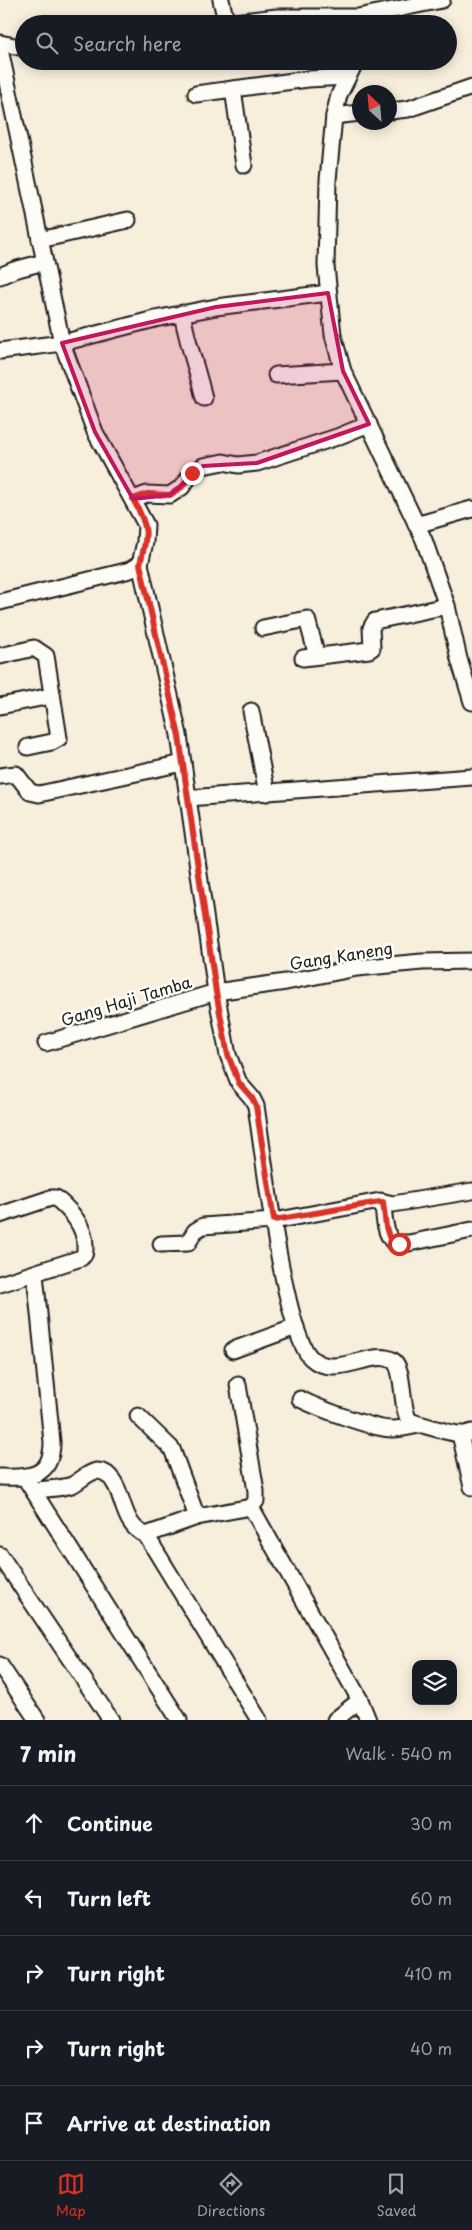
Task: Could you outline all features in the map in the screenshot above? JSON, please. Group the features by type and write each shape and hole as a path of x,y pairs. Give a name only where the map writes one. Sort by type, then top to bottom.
{"street":[{"path":"221,0 221,15"},
{"path":"368,15 381,7 442,0"},
{"path":"0,43 15,46"},
{"path":"0,49 4,92 40,240 62,343 96,432 146,525 146,542 140,564 179,736 216,992 228,1055 239,1083 252,1098 256,1106 282,1269 296,1327 304,1350 320,1364 335,1366 375,1359 390,1359 394,1361 399,1370 408,1420 419,1425 466,1433 472,1486"},
{"path":"351,70 339,95 334,116 328,180 326,266 333,336 343,371 424,540 465,658 472,702"},
{"path":"196,94 308,79 347,77"},
{"path":"397,110 408,109 472,87"},
{"path":"233,89 244,165"},
{"path":"334,116 352,114"},
{"path":"40,240 128,220"},
{"path":"0,276 44,262"},
{"path":"0,351 62,343 182,313 328,293"},
{"path":"182,313 186,335 196,363 204,398"},
{"path":"276,375 343,371"},
{"path":"133,499 147,494 170,495 182,487 192,473 204,466 223,462 238,465 257,463 337,437 369,424"},
{"path":"416,525 472,509"},
{"path":"0,602 122,572 140,564"},
{"path":"263,628 307,619 310,657 369,650 372,648 371,628 375,621 447,606"},
{"path":"0,656 34,648 40,650 46,656 59,738 52,742 28,747"},
{"path":"0,706 51,696"},
{"path":"251,710 267,793"},
{"path":"0,776 16,774 30,792 39,794 183,763"},
{"path":"188,798 472,777"},
{"name":"Gang Kaneng","path":"216,992 286,982 357,968 422,962 472,961"},
{"name":"Gang Haji Tamba","path":"46,1042 216,992"},
{"path":"161,1244 188,1243 195,1232 203,1226 274,1220 383,1202 393,1204 472,1191"},
{"path":"0,1213 51,1198 60,1202 80,1224 85,1242 84,1256 35,1274 0,1284"},
{"path":"383,1202 386,1227 389,1237 394,1243 409,1243 472,1230"},
{"path":"29,1484 36,1474 47,1465 52,1450 35,1274"},
{"path":"233,1350 296,1327"},
{"path":"146,1535 197,1517 251,1507 256,1501 256,1491 238,1385"},
{"path":"300,1399 343,1416 384,1428 394,1429 419,1425"},
{"path":"138,1416 172,1449 197,1517"},
{"path":"0,1477 29,1484 71,1485 95,1471 108,1475 114,1483 131,1523 146,1535 259,1720"},
{"path":"29,1484 179,1720"},
{"path":"251,1507 360,1700 368,1720"},
{"path":"0,1555 111,1720"},
{"path":"0,1665 37,1720"},
{"path":"335,1720 360,1700"}],"highlighted area":[{"path":"328,293 343,371 369,424 257,463 203,466 170,495 133,499 95,432 62,343 216,307"}],"route":[{"path":"192,473 182,487 170,495 147,494 133,499 143,515 146,525 146,542 140,564 179,736 216,992 228,1055 239,1083 247,1091 256,1106 274,1220 383,1202 389,1237 394,1243 399,1244"}]}
